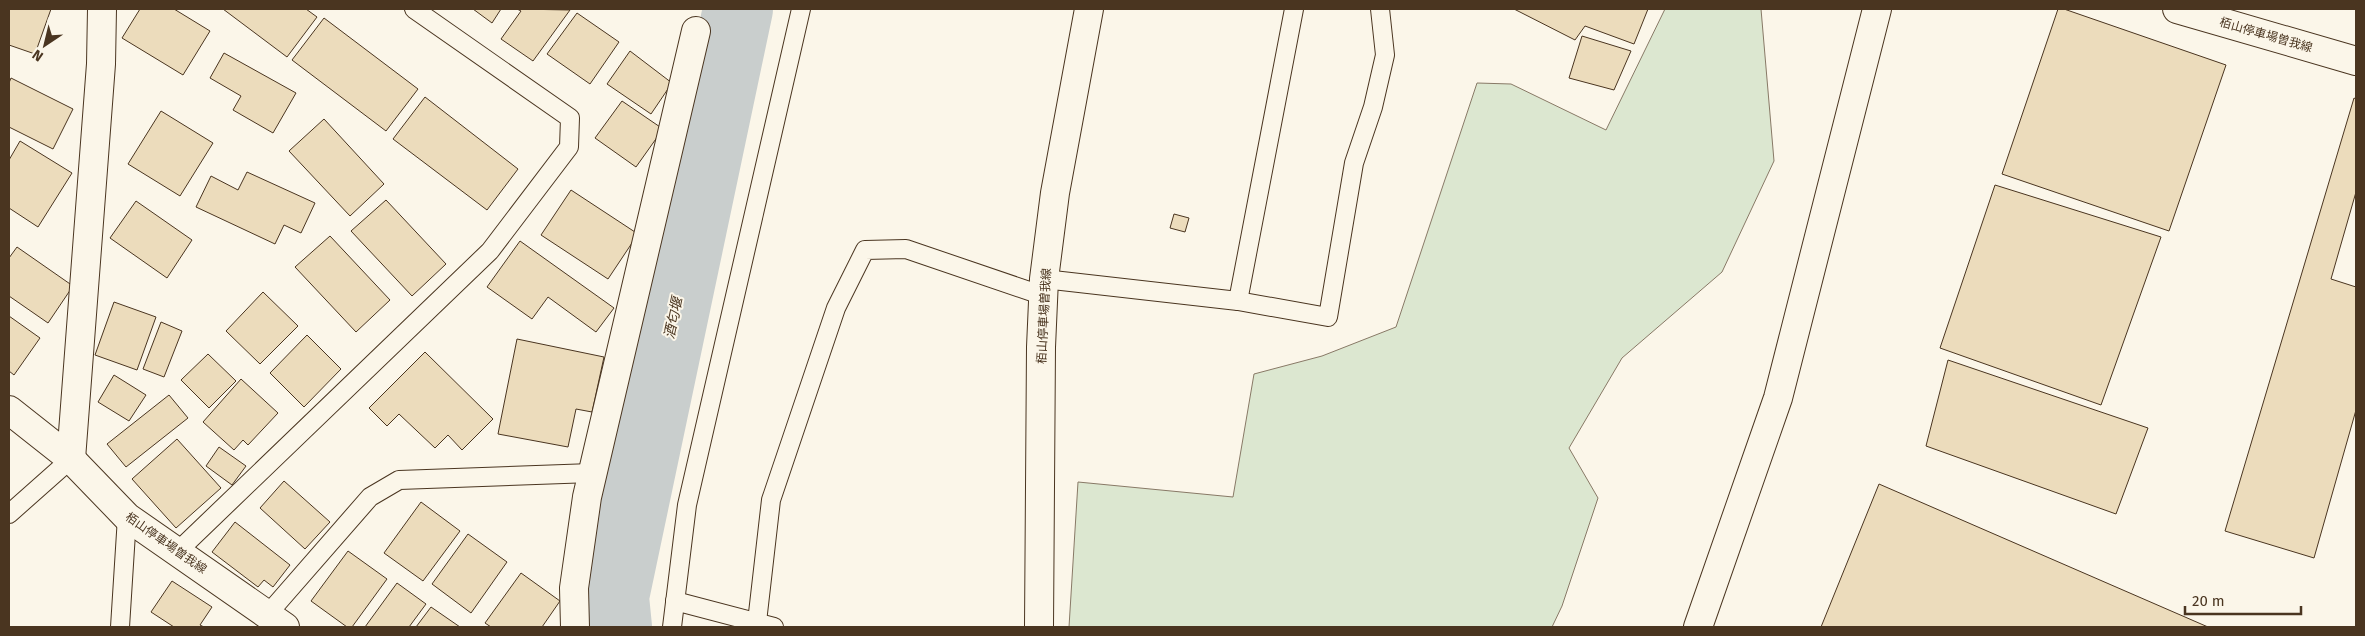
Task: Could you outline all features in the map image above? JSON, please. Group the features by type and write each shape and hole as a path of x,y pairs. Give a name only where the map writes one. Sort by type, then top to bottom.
{"street":[{"path":"72,460 101,64 102,9"},
{"name":"栢山停車場曽我線","path":"1038,627 1041,347 1044,288 1056,184 1089,9"},
{"path":"1698,627 1778,398 1877,9"},
{"name":"栢山停車場曽我線","path":"2177,9 2356,61"},
{"path":"575,627 574,588 592,473 696,31"},
{"name":"栢山停車場曽我線","path":"9,410 72,460 127,517 276,621"}],"lane":[{"path":"178,551 490,251 569,147 570,118 414,9"},
{"path":"672,627 687,506 801,9"},
{"path":"1238,301 1294,9"},
{"path":"757,622 770,500 836,308 865,250 906,250 1044,288 1238,301 1328,316 1354,163 1373,107 1384,55 1380,9"},
{"path":"9,514 72,460"},
{"path":"276,621 370,497 399,480 592,473"},
{"path":"120,627 127,517"},
{"path":"675,601 774,627"}],"green space":[{"path":"1665,9 1761,9 1774,161 1722,272 1622,358 1569,448 1598,498 1562,606 1552,627 1069,627 1078,482 1233,497 1254,374 1322,356 1396,327 1477,83 1511,84 1606,130"}],"building":[{"path":"9,9 51,9 35,54 9,45"},
{"path":"140,9 174,9 210,31 183,75 122,38"},
{"path":"223,9 306,9 317,17 287,57"},
{"path":"473,9 501,9 492,23"},
{"path":"517,9 570,10 533,61 501,39 521,11"},
{"path":"1514,9 1648,9 1634,44 1585,26 1575,40"},
{"path":"2058,9 2064,9 2226,65 2169,231 2002,174"},
{"path":"577,13 619,42 590,84 547,54"},
{"path":"324,18 418,89 386,131 292,60"},
{"path":"1582,36 1631,51 1614,90 1569,78"},
{"path":"630,51 672,83 651,114 607,84"},
{"path":"224,53 296,93 273,133 233,110 241,96 210,78"},
{"path":"11,78 73,109 53,149 9,127 9,83"},
{"path":"425,97 518,169 487,210 393,139"},
{"path":"2354,98 2356,99 2356,192 2331,279 2356,287 2356,410 2314,558 2225,531"},
{"path":"622,101 663,129 636,167 595,138"},
{"path":"161,111 213,143 180,196 128,164"},
{"path":"324,119 384,184 350,216 289,151"},
{"path":"20,141 72,173 38,227 9,208 9,160"},
{"path":"247,172 315,203 301,233 284,225 275,244 196,207 211,176 238,190"},
{"path":"1995,185 2161,237 2101,405 1940,348"},
{"path":"571,190 638,234 608,279 541,235"},
{"path":"386,200 446,264 412,296 351,231"},
{"path":"136,201 192,240 167,278 110,238"},
{"path":"1174,214 1189,218 1185,232 1170,228"},
{"path":"330,236 390,300 356,332 295,267"},
{"path":"520,241 614,308 596,332 548,297 532,319 487,287"},
{"path":"17,247 73,286 48,323 9,296 9,258"},
{"path":"263,292 298,326 260,364 226,331"},
{"path":"114,302 156,317 137,370 95,355"},
{"path":"9,316 40,338 14,375 9,371"},
{"path":"161,322 182,331 164,377 143,369"},
{"path":"307,335 341,369 304,407 270,373"},
{"path":"517,339 604,357 592,412 576,409 568,447 498,434"},
{"path":"425,352 493,419 462,450 448,435 435,448 399,414 387,426 369,408"},
{"path":"208,354 236,381 209,408 181,380"},
{"path":"1948,360 2148,428 2116,514 1926,446"},
{"path":"114,375 146,395 129,421 98,402"},
{"path":"241,379 278,413 248,445 243,440 234,450 203,422"},
{"path":"169,395 188,418 126,467 107,444"},
{"path":"177,439 221,488 176,528 132,479"},
{"path":"219,447 246,466 232,485 206,466"},
{"path":"284,481 330,522 305,549 260,508"},
{"path":"1879,484 2208,627 1821,627"},
{"path":"421,502 460,531 423,581 384,553"},
{"path":"235,522 290,565 273,587 264,580 258,587 212,552"},
{"path":"468,534 507,562 471,613 432,584"},
{"path":"348,551 387,579 352,627 347,627 311,601"},
{"path":"521,573 560,601 542,627 491,627 485,623"},
{"path":"172,581 212,607 200,625 204,627 174,627 151,612"},
{"path":"397,583 426,604 409,627 365,627"},
{"path":"431,607 460,627 416,627"}],"waterway":[{"name":"酒匂堰","path":"617,627 614,597 738,9"}]}
